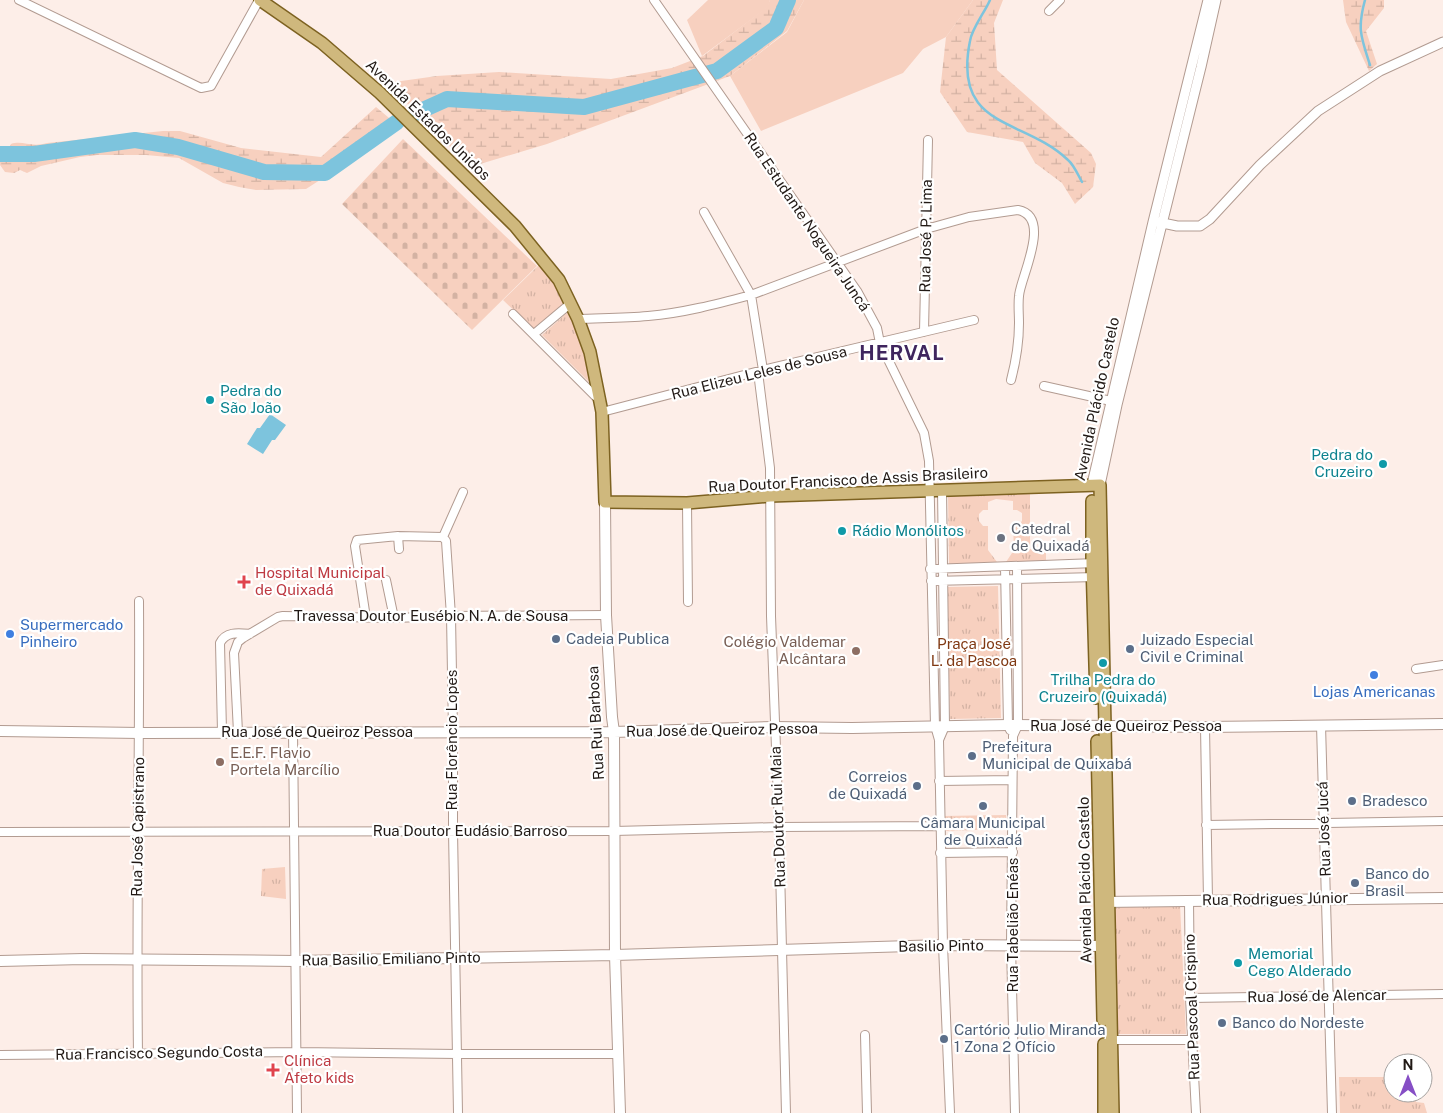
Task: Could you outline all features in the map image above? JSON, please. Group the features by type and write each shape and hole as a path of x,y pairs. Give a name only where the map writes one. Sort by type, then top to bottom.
{"main road":[{"name":"Avenida Estados Unidos","path":"260,0 296,23 322,43 380,93 515,226 559,280"},
{"name":"Rua Rui Barbosa","path":"559,280 578,319 590,352 602,412 606,615 614,732 614,831 620,1113"},
{"name":"Rua Doutor Francisco de Assis Brasileiro","path":"605,502 687,503 770,496 1096,484"},
{"name":"Avenida Plácido Castelo","path":"1096,484 1096,563 1105,946 1108,1040 1113,1113"},
{"name":"Rua José de Queiroz Pessoa","path":"0,731 140,733 293,731 614,732 774,727 1013,725 1205,727 1443,724"},
{"name":"Rua Rodrigues Júnior","path":"1104,902 1443,898"},
{"name":"Basilio Pinto","path":"781,950 943,945 1105,946"},
{"name":"Rua Basilio Emiliano Pinto","path":"0,961 83,959 296,961 781,950"},
{"name":"Avenida Plácido Castelo","path":"1104,1113 1108,1040"}],"street":[{"path":"19,0 201,88 211,86 260,0"},
{"name":"Rua Estudante Nogueira Juncá","path":"654,0 857,291 877,328 880,343 924,433 929,461 930,569 940,726"},
{"path":"1049,11 1060,0"},
{"name":"Avenida Plácido Castelo","path":"1197,66 1208,0"},
{"name":"Avenida Plácido Castelo","path":"1096,484 1131,334 1152,222 1170,151 1189,96 1216,0"},
{"path":"1152,222 1177,226 1200,226 1210,219 1260,165 1318,111 1380,71 1443,42"},
{"name":"Avenida Plácido Castelo","path":"1109,424 1111,401 1180,154 1189,96"},
{"name":"Rua José P. Lima","path":"924,332 928,140"},
{"path":"1170,151 1180,154"},
{"path":"578,319 648,316 695,309 751,296 926,229 969,217 1012,210 1023,211 1029,216 1031,222 1033,246 1032,255 1019,290 1018,343 1016,363 1011,380"},
{"name":"Rua Doutor Rui Maia","path":"704,212 751,296 768,453 786,1113"},
{"path":"534,334 571,303"},
{"path":"513,314 595,396 600,398"},
{"name":"Rua Elizeu Leles de Sousa","path":"602,412 760,371 974,320"},
{"path":"1044,386 1111,401"},
{"path":"942,489 944,580 939,781 950,1113"},
{"path":"366,618 355,542 359,539 398,536 443,537 463,492"},
{"path":"687,503 688,602"},
{"path":"398,536 399,549"},
{"name":"Rua Florêncio Lopes","path":"443,537 446,541 451,616 458,1113"},
{"path":"930,569 1096,563"},
{"path":"1013,725 1017,566"},
{"path":"1005,567 1013,725"},
{"path":"931,581 1097,577"},
{"path":"386,580 394,618"},
{"name":"Rua José Capistrano","path":"138,1054 140,601"},
{"name":"Travessa Doutor Eusébio N. A. de Sousa","path":"222,732 220,643 226,635 250,634 280,617 394,618 606,615"},
{"path":"238,732 234,653 238,642 250,634"},
{"path":"1416,669 1443,665"},
{"name":"Rua Tabelião Enéas","path":"1013,725 1011,945 1016,1113"},
{"name":"Rua José Jucá","path":"1321,725 1332,1113"},
{"path":"1205,727 1208,900"},
{"path":"293,731 298,1052 297,1113"},
{"path":"939,781 1012,780"},
{"path":"1206,825 1443,821"},
{"name":"Rua Doutor Eudásio Barroso","path":"0,832 614,831 940,826"},
{"path":"940,854 1013,852"},
{"name":"Rua Pascoal Crispino","path":"1189,900 1190,998 1196,1113"},
{"name":"Rua José de Alencar","path":"1190,998 1443,994"},
{"path":"865,1035 867,1113"},
{"path":"1108,1040 1192,1040"},
{"name":"Rua Francisco Segundo Costa","path":"0,1055 298,1052 619,1054"}],"green space":[{"path":"708,0 770,0 768,7 702,56 687,20"},
{"path":"770,0 804,0 787,31 730,76 547,144 470,167 387,83 437,76 499,72 611,79 672,68 703,56 767,7"},
{"path":"804,0 973,0 946,37 923,49 903,73 761,131 730,76 787,32"},
{"path":"973,0 1003,0 994,23 997,70 1091,153 1096,164 1093,187 1075,204 1062,183 1035,163 1023,142 967,132 940,92 946,37"},
{"path":"1343,0 1384,0 1384,8 1366,31 1377,64 1369,71 1346,22"},
{"path":"376,107 401,128 306,189 256,190 239,187 223,183 179,158 146,155 80,157 41,166 27,173 20,170 14,173 5,172 0,165 0,147 9,148 11,144 15,143 36,145 163,131 180,131 241,148 321,157"},
{"path":"403,139 537,266 472,330 342,204"},
{"path":"540,264 555,283 566,303 534,330 503,300"},
{"path":"569,311 586,353 592,385 542,335"},
{"path":"1030,493 1030,549 1046,550 1046,561 1006,562 1014,550 1013,525 1018,525 1022,521 1022,513 1013,510 1013,501 996,499 988,502 988,510 983,510 979,514 979,521 983,526 988,526 988,550 997,562 949,564 948,495"},
{"name":"Praça José L. da Pascoa","path":"998,586 1001,718 950,719 947,587"},
{"path":"1006,815 1007,829 943,831 943,816"},
{"path":"285,867 286,899 261,896 262,869"},
{"path":"1180,904 1186,1034 1115,1034 1113,905"},
{"path":"1339,1077 1383,1077 1383,1103 1424,1103 1427,1113 1340,1113"}],"water":[{"path":"270,414 286,425 275,440 272,440 263,454 247,444 257,428 260,428"}],"waterway":[{"path":"416,113 447,99 584,107 717,71 776,28 788,0"},
{"path":"990,0 973,31 970,41 967,70 971,91 981,106 995,118 1050,146 1068,160 1082,182"},
{"path":"1365,0 1361,18 1361,33 1370,65"},
{"path":"0,154 34,154 135,140 178,147 264,172 325,173 397,122"}],"place":[{"name":"Pedra do São João","path":"210,400"},
{"name":"Pedra do Cruzeiro","path":"1383,464"},
{"name":"Rádio Monólitos","path":"842,531"},
{"name":"Catedral de Quixadá","path":"1001,538"},
{"name":"Hospital Municipal de Quixadá","path":"244,582"},
{"name":"Supermercado Pinheiro","path":"10,634"},
{"name":"Cadeia Publica","path":"556,639"},
{"name":"Juizado Especial Civil e Criminal","path":"1130,649"},
{"name":"Colégio Valdemar Alcântara","path":"856,651"},
{"name":"Trilha Pedra do Cruzeiro (Quixadá)","path":"1103,663"},
{"name":"Lojas Americanas","path":"1374,675"},
{"name":"Prefeitura Municipal de Quixabá","path":"972,756"},
{"name":"E.E.F. Flavio Portela Marcílio","path":"220,762"},
{"name":"Correios de Quixadá","path":"917,786"},
{"name":"Bradesco","path":"1352,801"},
{"name":"Câmara Municipal de Quixadá","path":"983,806"},
{"name":"Banco do Brasil","path":"1355,883"},
{"name":"Memorial Cego Alderado","path":"1238,963"},
{"name":"Banco do Nordeste","path":"1222,1023"},
{"name":"Cartório Julio Miranda 1 Zona 2 Ofício","path":"944,1039"},
{"name":"Clínica Afeto kids","path":"273,1070"}],"district":[{"name":"HERVAL","path":"902,353"}]}
